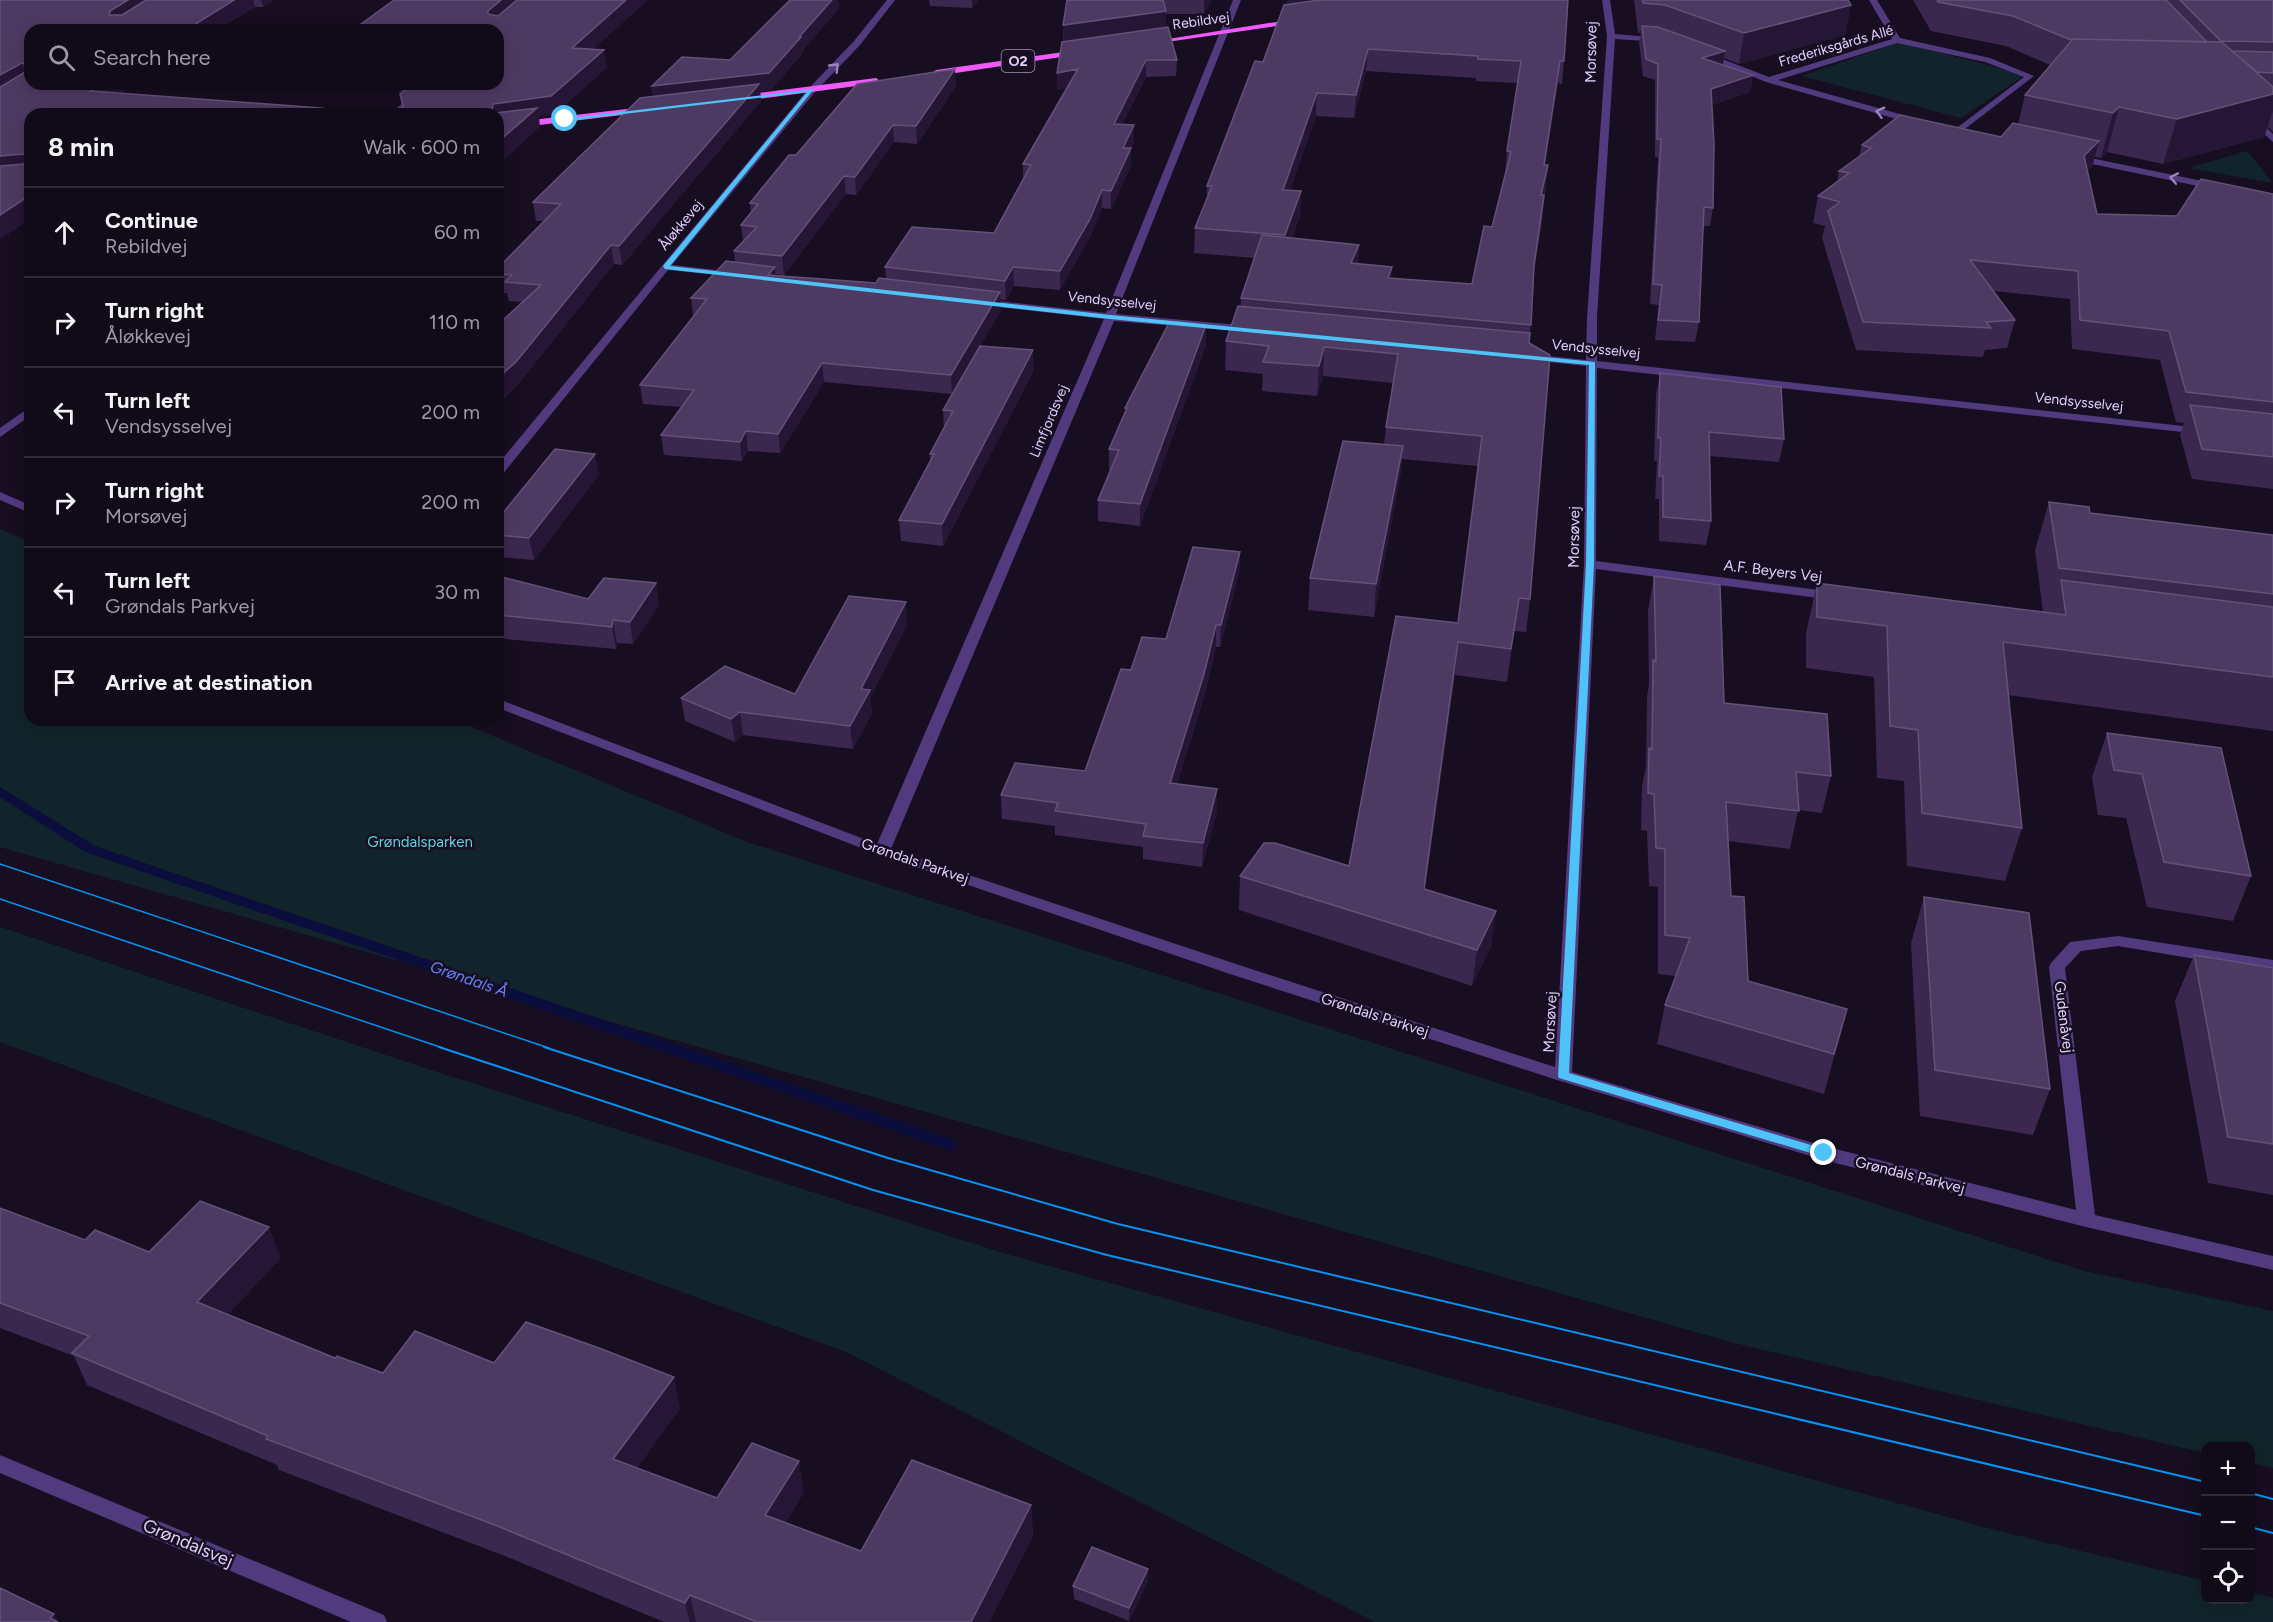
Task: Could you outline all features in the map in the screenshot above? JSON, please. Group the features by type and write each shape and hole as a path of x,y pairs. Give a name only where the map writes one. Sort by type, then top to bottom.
{"main road":[{"name":"Rebildvej","path":"1141,43 1305,20"},
{"name":"O2","path":"929,74 1082,52"},
{"path":"730,100 882,80"},
{"path":"504,126 659,108"}],"street":[{"name":"Åløkkevej","path":"504,465 812,90 857,43 891,0"},
{"name":"Limfjordsvej","path":"882,851 1110,317 1237,0"},
{"name":"Morsøvej","path":"1563,1076 1590,564 1592,317 1611,36 1606,0"},
{"path":"1873,0 1897,40"},
{"path":"1611,36 1666,42"},
{"name":"Frederiksgårds Allé","path":"1768,80 1897,40 1987,60 2030,76"},
{"name":"Frederiksgårds Allé","path":"1695,51 1768,80 1927,124"},
{"path":"1968,134 1952,130 2030,76 2042,76"},
{"path":"401,108 425,90"},
{"path":"2253,110 2243,109 2273,139"},
{"path":"2070,156 2229,189"},
{"path":"665,267 748,276"},
{"name":"Vendsysselvej","path":"972,301 1110,317 1258,330"},
{"name":"Vendsysselvej","path":"1521,356 2214,432"},
{"path":"0,434 24,415"},
{"path":"0,496 24,506"},
{"name":"A.F. Beyers Vej","path":"1590,564 1849,598"},
{"name":"Grøndals Parkvej","path":"504,705 882,851 1236,970 1563,1076 1824,1153 2086,1221 2273,1263"},
{"name":"Gudenåvej","path":"2086,1221 2057,967 2076,946 2118,941 2273,966"},
{"name":"Grøndalsvej","path":"0,1464 376,1622"}],"green space":[{"path":"1899,42 2025,75 1961,118 1802,76"},
{"path":"2247,151 2273,183 2188,168"},
{"name":"Grøndalsparken","path":"0,529 24,539 24,726 469,726 747,842 2084,1271 2273,1311 2273,1468 2255,1464 2255,1442 2201,1442 2201,1452 1734,1343 0,847"},
{"path":"0,927 428,1069 1003,1253 1983,1527 2201,1580 2201,1604 2255,1604 2255,1593 2273,1598 2273,1622 1375,1622 846,1352 0,1042"}],"building":[{"path":"0,0 128,0 110,11 109,15 122,15 146,0 234,0 196,24 24,24 24,64 0,75"},
{"path":"394,0 501,0 488,11 488,14 498,16 517,0 626,0 572,48 604,50 551,96 493,104 492,108 404,108 400,94 405,90 504,90 504,24 361,24"},
{"path":"790,0 832,0 769,73 652,86 682,57 730,60"},
{"path":"1067,0 1163,0 1166,11 1063,25"},
{"path":"1320,0 1568,0 1564,61 1560,61 1544,165 1548,165 1541,195 1544,195 1534,265 1531,325 1241,298 1262,235 1359,245 1351,263 1392,267 1388,278 1472,284 1484,226 1492,227 1511,152 1507,151 1521,61 1368,49 1356,95 1317,93 1283,190 1301,191 1285,235 1195,228 1212,186 1207,186 1255,61 1263,62 1284,5"},
{"path":"1642,0 1848,0 1851,5 1744,33 1665,5 1643,3"},
{"path":"1937,0 2166,0 2207,42 2071,40 2013,16"},
{"path":"2180,0 2273,0 2273,42 2221,41"},
{"path":"1642,26 1658,27 1725,51 1702,58 1753,75 1711,89 1714,144 1713,208 1704,207 1699,322 1658,320 1662,285 1653,284 1661,139 1657,139 1658,64 1646,59"},
{"path":"1168,27 1177,60 1146,60 1114,124 1134,125 1123,148 1131,148 1111,191 1102,190 1090,219 1060,271 1013,267 1005,281 885,267 912,227 994,233 1031,165 1023,164 1078,69 1057,73 1062,42"},
{"path":"2073,39 2222,42 2273,87 2273,94 2177,119 2119,107 2113,113 2025,95"},
{"path":"2232,51 2273,52 2273,73 2257,72"},
{"path":"955,69 916,126 893,125 855,177 844,176 782,256 734,251 757,227 741,225 758,204 750,203 789,155 796,155 857,84"},
{"path":"24,73 24,90 93,90 91,91 322,108 24,108 24,154 0,156 0,87"},
{"path":"759,84 619,246 611,245 516,362 504,373 504,319 541,285 505,282 512,275 504,274 504,262 561,204 533,202 640,98"},
{"path":"537,108 504,137 504,112"},
{"path":"1900,115 2001,137 2013,123 2099,141 2084,156 2097,214 2177,216 2201,179 2273,194 2273,402 2186,392 2169,331 2080,320 2078,271 1970,260 2015,320 1986,322 1991,328 1863,322 1828,211 1840,202 1818,196 1849,173 1839,171 1871,148 1862,145"},
{"path":"24,164 24,199 0,215 0,166"},
{"path":"726,261 775,267 768,275 876,283 879,278 1000,292 951,375 822,363 778,434 746,431 740,442 661,435 694,390 640,385 707,299 691,298"},
{"path":"1238,306 1530,333 1529,343 1550,355 1530,599 1519,598 1511,649 1458,642 1424,889 1496,911 1477,950 1240,876 1264,843 1275,843 1349,866 1396,616 1458,623 1482,436 1386,427 1398,354 1324,347 1319,366 1263,362 1269,346 1226,341"},
{"path":"1170,321 1206,325 1140,504 1098,500 1119,450 1109,449 1127,408 1125,408"},
{"path":"980,346 1033,350 942,524 899,520 934,454 930,454 953,411 943,410"},
{"path":"1660,373 1781,387 1784,439 1709,432 1711,521 1663,517 1663,476 1659,476 1661,438 1658,438"},
{"path":"2190,405 2273,414 2273,457 2202,449"},
{"path":"1343,441 1403,446 1376,584 1310,578"},
{"path":"555,449 595,454 529,538 504,536 504,512"},
{"path":"2049,502 2089,507 2090,513 2273,535 2273,594 2059,568"},
{"path":"1193,547 1240,552 1221,625 1216,625 1204,674 1170,783 1217,789 1203,843 1143,836 1146,824 1055,811 1058,803 1001,795 1015,763 1085,771 1121,669 1131,670 1142,637 1166,639"},
{"path":"1654,576 1720,585 1724,703 1827,714 1831,776 1796,772 1799,811 1726,802 1731,896 1744,897 1748,981 1847,1009 1834,1054 1665,1005 1690,938 1665,935 1665,849 1656,848 1654,794 1648,793 1649,748 1652,749 1653,660 1656,661"},
{"path":"504,578 588,599 604,578 656,583 630,622 613,620 612,627 504,616"},
{"path":"2061,580 2273,607 2273,677 2003,642 2022,828 1922,813 1918,730 1890,726 1887,626 1817,617 1817,583 2066,615"},
{"path":"849,596 906,602 861,689 870,690 850,726 740,712 731,719 681,698 725,666 795,694"},
{"path":"2107,733 2221,748 2251,876 2164,862 2142,774 2114,770"},
{"path":"1924,897 2029,913 2050,1089 1935,1070"},
{"path":"2194,955 2273,968 2273,1144 2228,1137"},
{"path":"200,1201 269,1227 197,1302 335,1358 337,1356 383,1373 415,1331 494,1363 526,1322 599,1348 674,1377 613,1459 717,1498 752,1443 799,1461 765,1515 861,1551 912,1460 1031,1505 971,1622 757,1622 690,1595 685,1603 495,1525 266,1439 268,1436 72,1353 89,1336 0,1303 0,1208 85,1240 95,1230 149,1252"},
{"path":"1092,1547 1148,1569 1129,1608 1073,1586"},
{"path":"0,1588 54,1614 50,1618 58,1622 0,1622"}],"waterway":[{"name":"Grøndals Å","path":"0,791 90,849 949,1144"}],"tram line":[{"path":"0,864 549,1048"},
{"path":"0,899 443,1048"},
{"path":"439,1047 873,1190 1107,1255 2201,1515"},
{"path":"544,1047 888,1158 1118,1224 2201,1481"},
{"path":"2255,1494 2273,1499"},
{"path":"2255,1528 2273,1533"}],"route":[{"path":"565,119 812,90 665,267 1110,317 1592,363 1590,564 1563,1076 1824,1153"}]}
